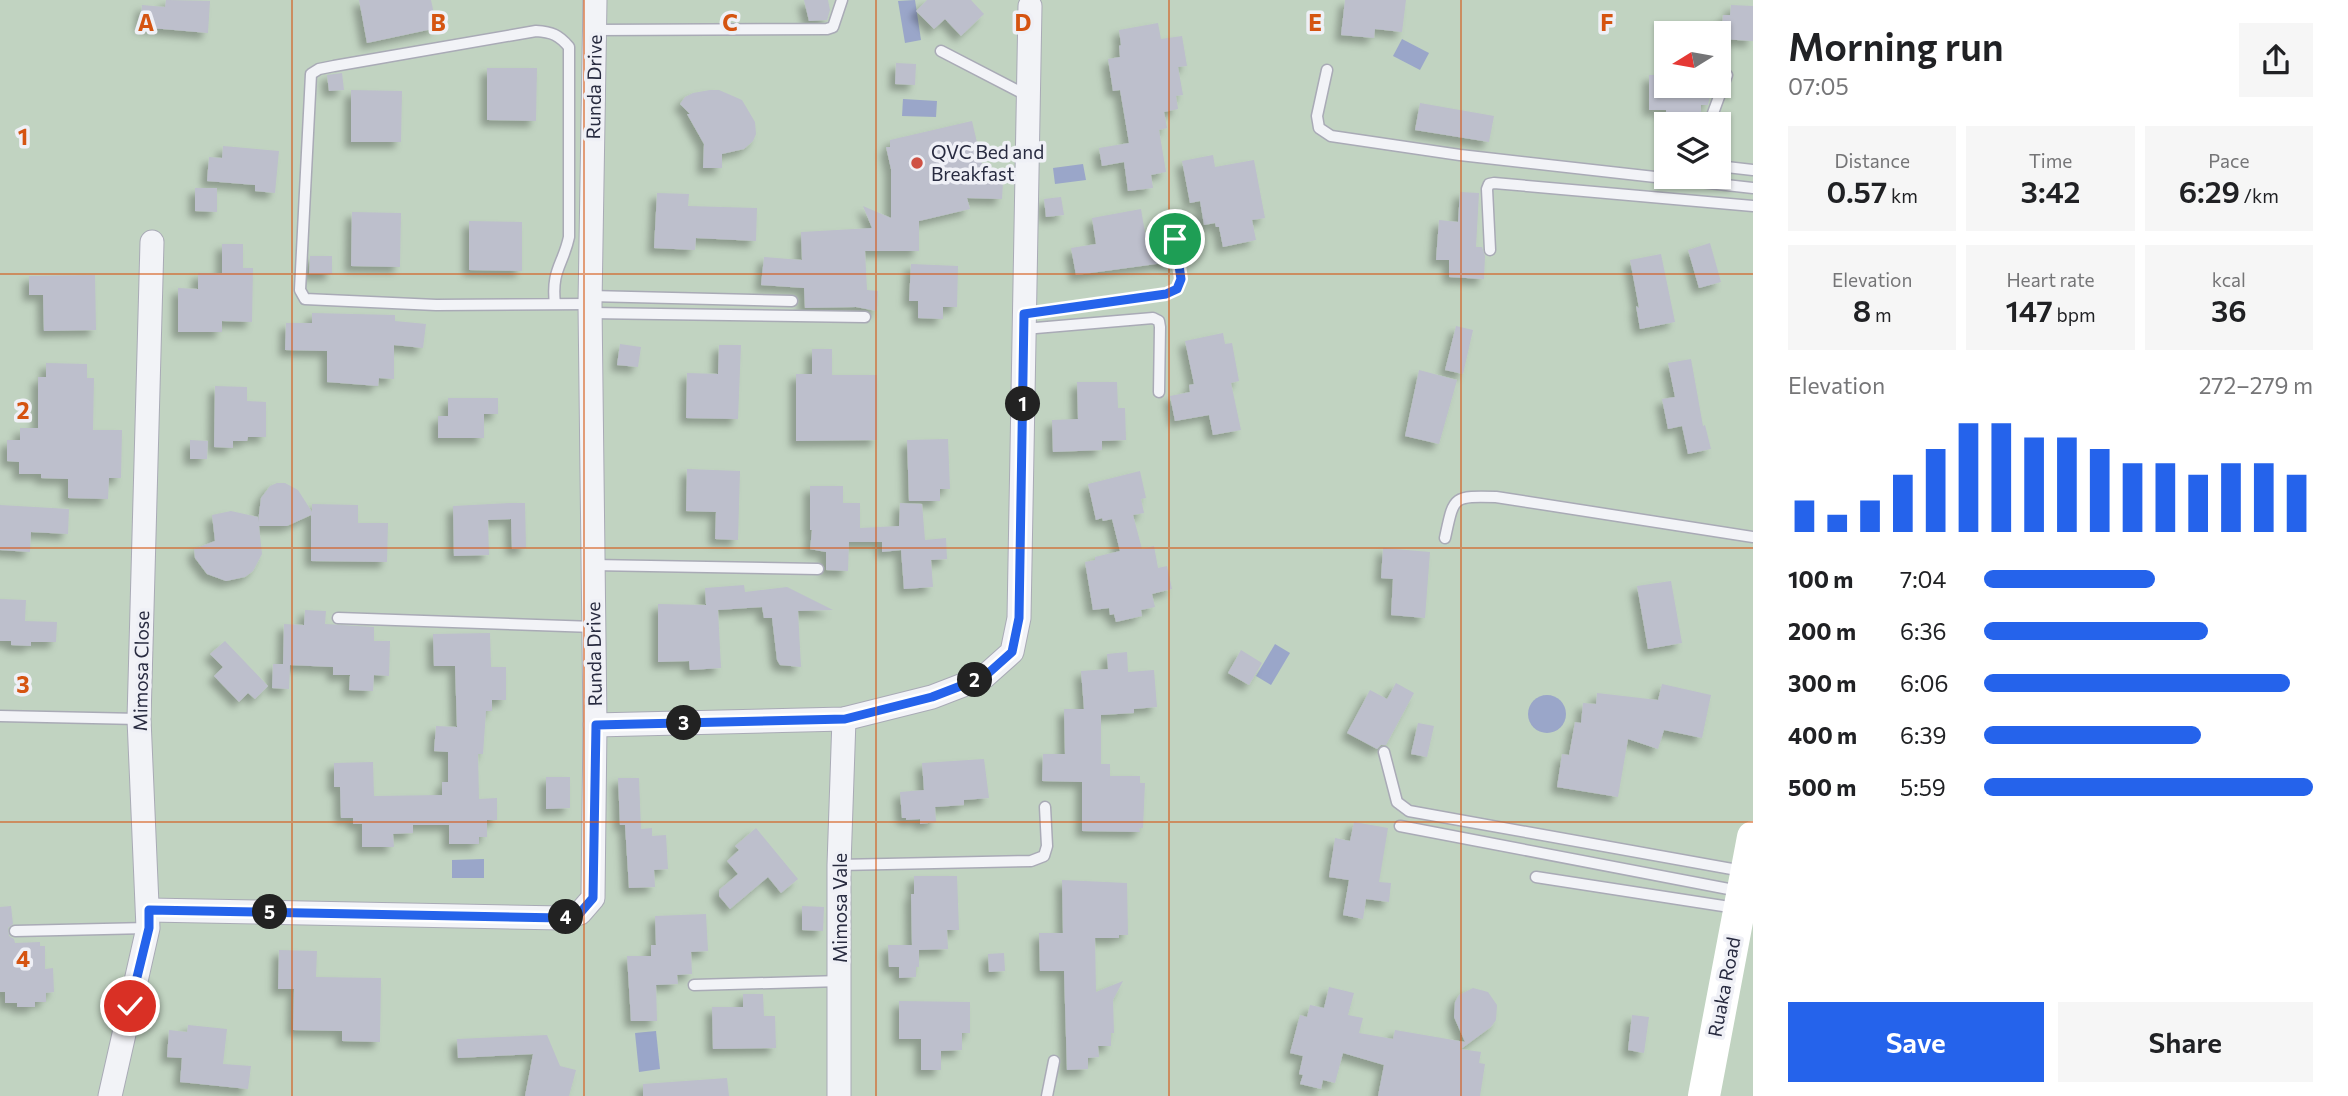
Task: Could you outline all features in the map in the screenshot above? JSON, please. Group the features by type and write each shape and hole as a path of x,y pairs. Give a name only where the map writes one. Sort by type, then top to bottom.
{"street":[{"name":"Runda Drive","path":"149,919 562,918 580,913 593,898 596,725 590,304 595,0"},
{"path":"596,725 845,719 932,697 984,677 1012,652 1019,618 1030,6"},
{"name":"Mimosa Close","path":"110,1096 149,919 139,719 152,242"},
{"name":"Mimosa Vale","path":"839,1096 839,864 845,719"},
{"name":"Ruaka Road","path":"1704,1096 1753,837"}],"lane":[{"path":"595,30 827,29 836,23 842,0"},
{"path":"555,304 555,271 566,250 569,237 569,47 562,39 552,32 536,31 334,66 311,74 300,290 305,299 529,306 792,301"},
{"path":"941,51 1028,96"},
{"path":"1327,70 1317,116 1319,128 1331,136 1460,155 1753,188"},
{"path":"1731,167 1753,170"},
{"path":"1490,250 1487,189 1489,184 1494,183 1753,206"},
{"path":"1024,322 1166,294 1177,289 1181,279 1175,239"},
{"path":"590,304 865,317"},
{"path":"1024,322 1153,318 1159,321 1159,392"},
{"path":"1445,538 1451,509 1463,496 1496,497 1753,537"},
{"path":"593,565 818,569"},
{"path":"338,618 594,627"},
{"path":"0,716 139,719"},
{"path":"1384,752 1397,802 1409,811 1742,890"},
{"path":"839,864 1031,861 1044,856 1047,846 1045,807"},
{"path":"1400,826 1742,890"},
{"path":"1535,877 1742,890"},
{"path":"15,931 149,919"},
{"path":"694,985 841,981"},
{"path":"1047,1096 1054,1061"}],"green space":[{"path":"0,0 1753,0 1753,1096 0,1096"}],"water":[{"path":"915,0 921,40 905,43 898,1"},
{"path":"1402,39 1429,53 1420,70 1393,56"},
{"path":"903,99 937,101 936,117 902,116"},
{"path":"1083,164 1086,180 1055,184 1053,168"},
{"path":"1275,644 1290,653 1271,685 1256,676"},
{"path":"1547,695 1560,701 1566,714 1560,727 1547,733 1534,727 1528,714 1534,701"},
{"path":"484,859 484,878 452,878 452,860"},
{"path":"656,1031 660,1069 639,1072 635,1033"}],"building":[{"path":"166,0 210,1 208,33 140,27 142,5 165,7"},
{"path":"359,0 431,0 437,28 367,43"},
{"path":"804,0 828,0 830,10 827,20 809,21"},
{"path":"927,0 971,0 984,14 961,36 945,19 934,29 916,11"},
{"path":"1345,0 1406,0 1402,32 1375,29 1374,38 1341,35"},
{"path":"1731,5 1753,6 1753,41 1731,40 1731,21 1722,21 1723,15 1730,15"},
{"path":"1158,23 1161,39 1182,36 1187,66 1178,67 1183,95 1176,96 1178,109 1164,112 1167,128 1159,130 1166,172 1151,175 1153,188 1128,191 1124,162 1102,166 1099,148 1129,143 1120,90 1113,91 1108,59 1120,57 1119,30"},
{"path":"896,63 916,64 915,85 895,84"},
{"path":"487,68 537,68 536,121 487,120"},
{"path":"342,73 344,90 329,91 327,75"},
{"path":"1649,75 1654,75 1654,98 1709,98 1708,105 1701,105 1701,112 1649,110"},
{"path":"351,90 402,91 401,142 351,142"},
{"path":"719,90 742,100 755,122 756,134 753,141 744,149 722,154 722,168 703,168 704,144 687,114 690,114 680,104 685,97 693,93"},
{"path":"1420,103 1494,116 1489,142 1415,130"},
{"path":"972,121 986,181 1003,182 1002,199 967,198 970,209 919,221 919,251 865,251 867,290 878,291 877,311 856,307 805,308 804,288 761,285 764,257 802,260 801,232 872,228 863,206 891,218 891,169 886,147 890,147 890,140"},
{"path":"223,146 279,151 275,193 255,191 255,185 207,181 209,157 222,158"},
{"path":"1213,155 1215,167 1254,160 1265,218 1252,220 1256,240 1223,247 1219,227 1216,227 1215,223 1204,225 1200,201 1190,203 1182,161"},
{"path":"195,188 217,188 217,212 195,211"},
{"path":"1460,192 1479,193 1476,247 1482,247 1485,256 1484,279 1449,277 1449,260 1436,260 1439,220 1458,222"},
{"path":"657,193 689,194 688,206 757,208 756,241 696,238 695,250 654,248"},
{"path":"1061,197 1064,215 1046,217 1044,199"},
{"path":"1141,209 1145,233 1166,228 1171,262 1076,275 1071,248 1096,244 1092,218"},
{"path":"352,212 401,213 400,267 351,266"},
{"path":"469,221 522,222 522,271 469,270"},
{"path":"1710,243 1721,282 1699,288 1688,250"},
{"path":"222,244 243,244 243,268 253,268 252,322 222,321 222,332 178,332 178,288 198,289 198,273 222,273"},
{"path":"1661,254 1675,322 1640,329 1630,260"},
{"path":"310,256 332,256 332,274 309,274"},
{"path":"911,264 958,266 957,307 943,307 943,319 918,318 918,301 909,301"},
{"path":"95,275 96,330 44,331 43,295 29,295 29,276"},
{"path":"312,313 395,315 395,321 426,324 423,348 394,345 394,379 379,378 378,386 327,382 327,351 285,350 286,323 312,323"},
{"path":"1456,326 1473,330 1463,374 1445,370"},
{"path":"1223,333 1225,344 1232,343 1239,381 1231,383 1241,430 1213,435 1209,415 1175,421 1170,396 1190,392 1189,385 1194,384 1185,341"},
{"path":"620,344 641,347 638,367 617,365"},
{"path":"719,345 741,345 738,419 686,418 687,373 718,374"},
{"path":"812,349 832,349 832,375 877,375 877,440 796,441 796,374 812,374"},
{"path":"1691,359 1703,426 1705,425 1711,449 1688,454 1682,426 1668,429 1662,399 1675,397 1668,363"},
{"path":"46,363 87,364 87,378 94,378 93,430 122,430 121,478 109,478 108,499 68,498 68,479 41,478 41,474 19,474 19,462 7,461 7,440 20,440 20,428 38,428 38,377 46,377"},
{"path":"1419,370 1457,380 1439,444 1405,436"},
{"path":"1077,382 1117,382 1118,408 1125,408 1126,440 1102,441 1102,450 1053,452 1052,420 1078,419"},
{"path":"215,386 247,387 247,401 266,402 266,437 248,437 247,441 233,441 233,448 214,447"},
{"path":"448,398 498,398 498,414 484,414 484,438 438,438 438,416 448,416"},
{"path":"948,439 950,489 940,489 940,501 909,501 907,440"},
{"path":"190,440 208,441 207,459 190,459"},
{"path":"687,469 740,471 738,540 715,539 716,512 686,511"},
{"path":"1140,471 1146,498 1141,499 1144,513 1133,515 1142,549 1154,546 1158,568 1167,566 1172,589 1152,594 1155,607 1141,610 1142,616 1116,622 1114,614 1110,615 1109,608 1093,610 1085,562 1120,551 1112,519 1096,520 1088,484"},
{"path":"285,483 298,490 312,512 312,504 358,505 358,523 388,523 387,562 311,561 311,515 287,526 259,526 262,554 253,571 245,577 226,581 207,574 195,558 194,549 215,541 212,515 231,511 258,517 258,522 261,498 270,486"},
{"path":"810,486 843,486 843,503 860,503 860,528 899,526 900,503 922,504 925,540 946,538 947,559 931,560 933,587 904,589 901,550 882,552 882,542 849,542 848,571 826,570 826,552 810,549"},
{"path":"525,503 526,548 512,549 511,519 488,520 489,555 454,556 453,506"},
{"path":"0,505 69,509 68,534 31,532 30,552 0,550"},
{"path":"1383,548 1430,552 1425,618 1391,615 1393,579 1381,578"},
{"path":"1671,581 1682,643 1648,649 1637,586"},
{"path":"744,585 745,592 787,587 833,610 798,611 801,667 780,665 777,660 772,618 764,618 762,607 718,610 721,668 690,670 689,661 658,662 658,604 706,605 705,588"},
{"path":"0,599 26,600 25,621 57,622 56,642 31,642 31,646 11,645 11,641 0,641"},
{"path":"305,610 326,611 325,624 374,627 374,641 390,641 389,676 374,675 373,691 349,690 350,675 333,675 333,667 290,665 289,689 272,688 273,664 283,664 284,624 304,625"},
{"path":"490,633 491,667 506,667 506,700 492,700 492,711 486,711 483,754 478,754 479,799 497,798 497,820 487,820 487,837 479,837 479,844 449,844 449,825 413,825 413,833 393,834 394,847 362,847 362,824 353,824 353,818 341,818 340,787 334,787 334,763 373,762 374,796 442,795 442,782 448,782 448,752 434,751 436,726 457,727 455,666 434,666 433,634"},
{"path":"225,641 268,686 255,699 248,693 239,702 214,676 223,667 210,654"},
{"path":"1241,650 1262,663 1249,685 1228,673"},
{"path":"1127,652 1128,672 1154,670 1157,707 1134,709 1134,713 1101,715 1101,764 1110,764 1110,776 1140,776 1140,783 1145,783 1143,828 1139,828 1140,832 1082,831 1082,782 1042,781 1043,754 1065,754 1064,709 1084,709 1081,671 1108,669 1107,654"},
{"path":"1396,683 1414,693 1386,745 1377,749 1347,733 1370,690 1387,699"},
{"path":"1662,684 1711,695 1702,738 1664,730 1658,749 1628,739 1618,797 1557,787 1562,754 1569,755 1575,722 1581,723 1583,703 1596,704 1597,693 1658,700"},
{"path":"1418,723 1434,726 1427,757 1411,754"},
{"path":"984,759 989,798 964,800 964,805 935,807 936,822 920,824 920,819 902,818 900,792 924,790 922,763"},
{"path":"546,777 570,777 570,808 546,809"},
{"path":"618,778 639,778 641,829 652,828 652,836 666,835 668,869 654,870 655,887 629,888 625,825 620,825"},
{"path":"1354,822 1388,828 1379,882 1391,883 1389,902 1366,899 1363,919 1343,915 1349,880 1329,877 1335,838 1350,841"},
{"path":"756,828 798,879 781,893 768,877 730,909 719,896 719,890 738,874 727,861 739,850 735,846"},
{"path":"914,876 957,876 959,930 947,930 948,949 919,950 916,977 899,978 899,967 889,967 888,945 912,945 911,894 914,894"},
{"path":"1062,880 1127,883 1128,935 1119,935 1119,938 1095,938 1096,992 1123,981 1113,1000 1114,1033 1111,1033 1111,1046 1098,1046 1099,1057 1088,1058 1088,1069 1067,1070 1064,971 1040,971 1039,933 1063,933"},
{"path":"11,906 13,924 8,928 9,936 15,943 40,942 40,946 45,946 45,969 53,968 54,992 46,993 46,1002 35,1002 35,1007 17,1007 17,1003 5,1003 5,992 0,992 0,907"},
{"path":"802,906 824,907 823,931 802,930"},
{"path":"706,914 708,951 691,952 692,974 677,975 678,984 656,985 657,1021 631,1021 627,956 651,956 651,945 656,945 655,916"},
{"path":"279,950 317,951 316,977 381,978 380,1042 342,1041 342,1031 293,1030 294,989 278,989"},
{"path":"1004,953 1005,971 989,972 988,954"},
{"path":"1329,987 1354,993 1348,1015 1363,1018 1359,1033 1393,1039 1395,1030 1465,1042 1454,1017 1455,1002 1459,995 1473,988 1488,992 1497,1005 1496,1020 1491,1027 1461,1049 1481,1052 1479,1063 1485,1064 1480,1096 1378,1096 1384,1065 1343,1053 1335,1083 1323,1080 1321,1089 1300,1084 1303,1056 1290,1053 1300,1015 1307,1017 1310,1005 1324,1008"},
{"path":"743,994 763,994 764,1016 775,1016 776,1048 713,1049 712,1007 743,1007"},
{"path":"899,1001 970,1002 970,1033 962,1033 962,1050 941,1051 941,1070 921,1070 921,1039 899,1039"},
{"path":"1632,1015 1649,1017 1644,1053 1628,1050"},
{"path":"188,1025 227,1029 223,1064 251,1066 248,1089 180,1082 182,1058 167,1057 169,1030 187,1032"},
{"path":"547,1035 560,1066 576,1070 569,1096 525,1096 533,1054 458,1058 457,1039"},
{"path":"727,1078 729,1096 643,1096 643,1084"}],"place":[{"name":"QVC Bed and Breakfast","path":"917,163"}],"route":[{"path":"130,1006 149,928 149,910 562,918 580,913 593,898 596,725 845,719 932,697 984,677 1012,652 1019,618 1024,314 1166,294 1177,289 1181,279 1175,239"}]}
